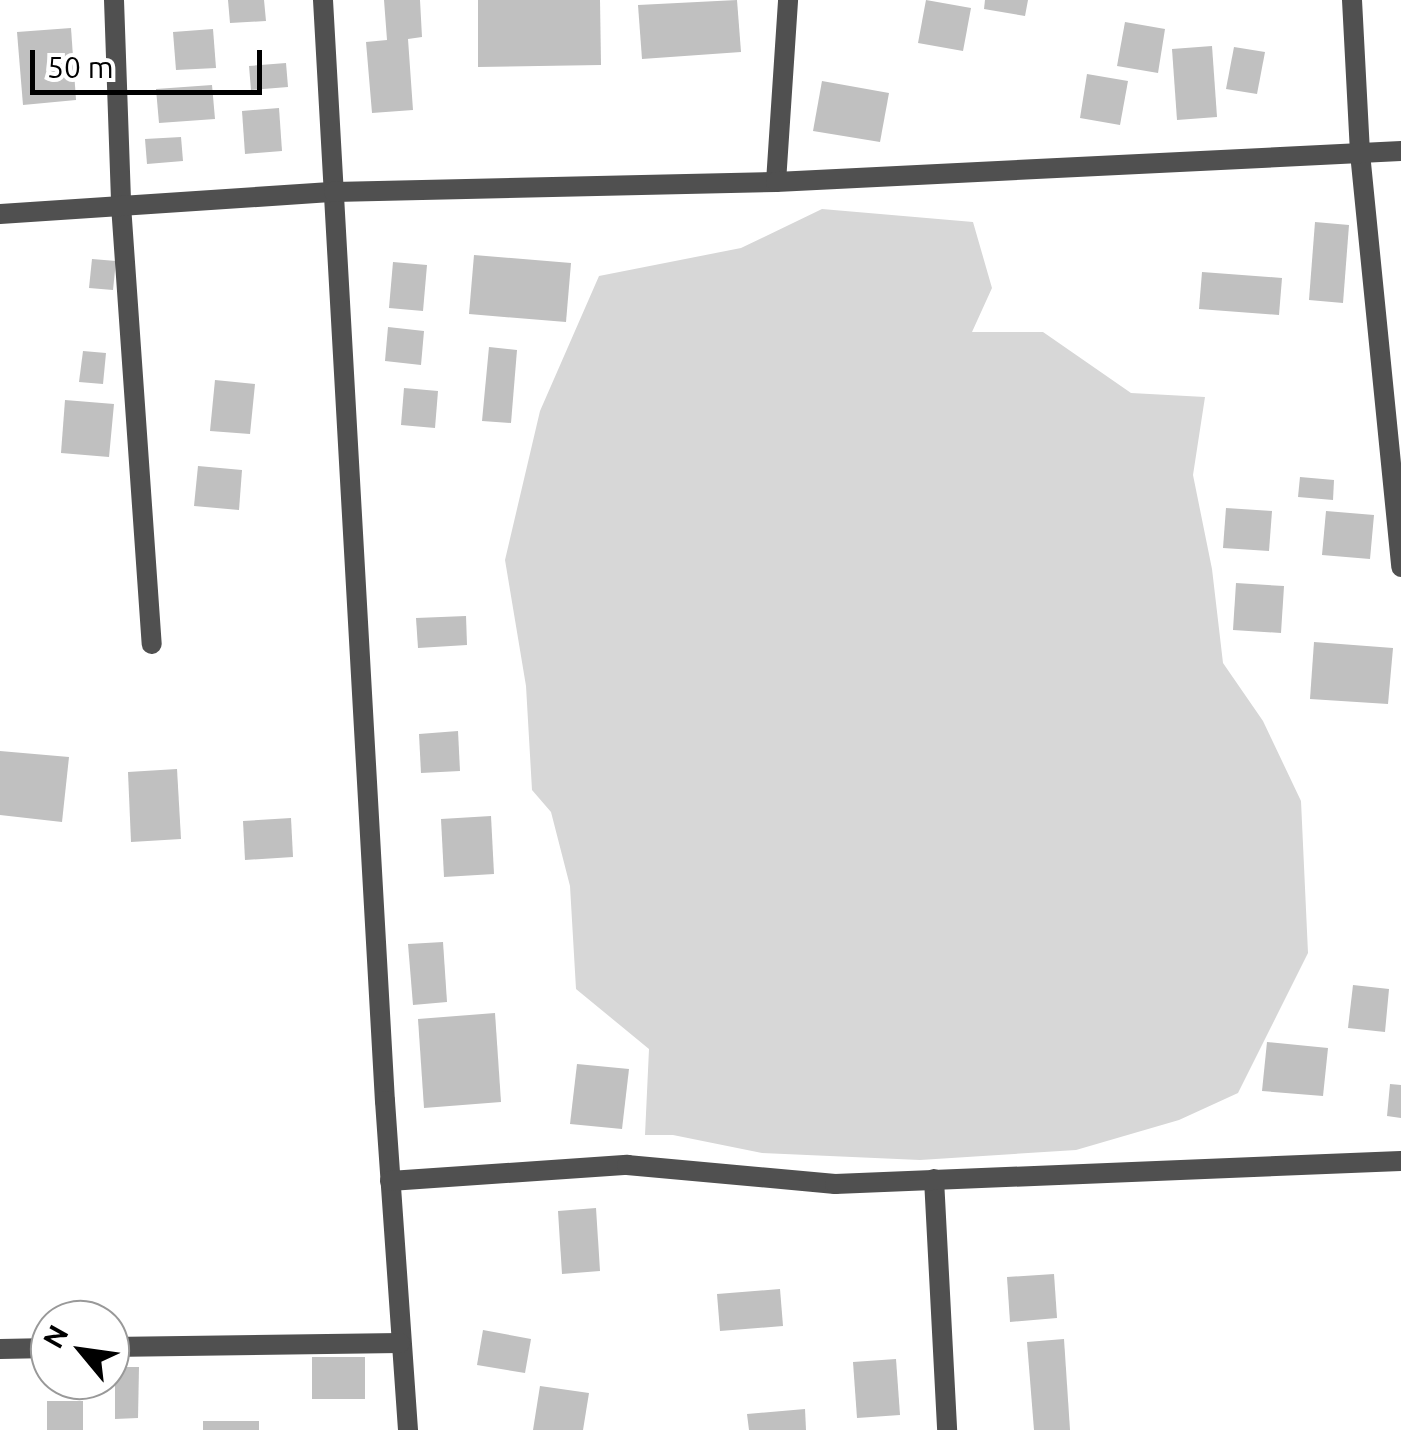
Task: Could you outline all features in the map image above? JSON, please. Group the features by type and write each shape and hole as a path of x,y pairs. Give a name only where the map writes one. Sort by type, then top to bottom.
{"street":[{"path":"114,0 121,205 152,644"},
{"path":"323,0 390,1181 408,1430"},
{"path":"776,182 788,0"},
{"path":"1352,0 1360,153 1401,568"},
{"path":"0,214 334,192 776,182 1401,150"},
{"path":"390,1181 627,1166 836,1184 1401,1161"},
{"path":"934,1179 947,1430"},
{"path":"130,1347 400,1343"},
{"path":"0,1349 30,1348"}],"shaded area":[{"path":"822,209 973,222 992,288 972,332 1043,332 1131,393 1205,397 1193,475 1212,569 1223,663 1263,721 1301,801 1308,953 1238,1093 1179,1120 1076,1150 920,1160 762,1153 673,1135 645,1135 649,1049 576,989 570,886 551,812 532,790 526,686 505,560 540,411 599,276 741,248"}],"building":[{"path":"228,0 264,0 266,21 230,23"},
{"path":"384,0 420,0 422,37 408,39 413,110 372,113 366,42 387,40"},
{"path":"478,0 600,0 601,65 478,67"},
{"path":"737,0 741,52 642,59 638,5"},
{"path":"926,0 971,8 963,51 918,43"},
{"path":"985,0 1028,0 1025,16 984,9"},
{"path":"1125,22 1165,29 1158,73 1117,66"},
{"path":"71,28 76,100 23,105 17,32"},
{"path":"213,29 216,68 176,70 173,32"},
{"path":"1212,46 1217,117 1177,120 1172,49"},
{"path":"1234,47 1265,52 1257,94 1226,89"},
{"path":"286,63 288,87 251,90 249,66"},
{"path":"1087,74 1128,81 1120,125 1080,118"},
{"path":"822,81 889,93 880,142 813,131"},
{"path":"212,85 215,119 159,123 156,89"},
{"path":"279,108 282,151 245,154 242,111"},
{"path":"181,137 183,161 147,164 145,139"},
{"path":"1315,222 1349,225 1343,303 1309,300"},
{"path":"474,255 571,263 566,322 469,314"},
{"path":"92,259 116,261 113,290 89,288"},
{"path":"393,262 427,265 423,311 389,308"},
{"path":"1202,272 1282,278 1279,315 1199,309"},
{"path":"388,327 424,331 421,365 385,361"},
{"path":"489,347 517,350 511,423 482,421"},
{"path":"83,351 106,353 103,384 79,382"},
{"path":"215,380 255,384 250,434 210,431"},
{"path":"404,388 438,391 435,428 401,425"},
{"path":"65,400 114,404 109,457 61,453"},
{"path":"198,466 242,470 239,510 194,506"},
{"path":"1300,477 1334,480 1333,500 1298,497"},
{"path":"1226,508 1272,511 1269,551 1223,548"},
{"path":"1326,511 1374,515 1370,559 1322,555"},
{"path":"1236,583 1284,586 1281,633 1233,630"},
{"path":"466,616 467,645 418,648 416,618"},
{"path":"1314,642 1393,648 1388,704 1310,699"},
{"path":"458,731 460,771 421,773 419,734"},
{"path":"0,751 69,757 62,822 0,815"},
{"path":"177,769 181,839 131,842 128,772"},
{"path":"491,816 494,874 444,877 441,819"},
{"path":"291,818 293,857 245,860 243,821"},
{"path":"443,942 447,1002 413,1005 408,944"},
{"path":"1353,985 1389,989 1385,1032 1348,1028"},
{"path":"495,1013 501,1102 424,1108 418,1019"},
{"path":"1267,1042 1328,1048 1323,1096 1262,1091"},
{"path":"577,1064 629,1069 622,1129 570,1124"},
{"path":"1390,1084 1401,1085 1401,1118 1387,1116"},
{"path":"596,1208 600,1271 562,1274 558,1211"},
{"path":"1054,1274 1057,1318 1010,1322 1007,1277"},
{"path":"780,1289 783,1326 720,1331 717,1294"},
{"path":"483,1330 531,1339 525,1373 477,1365"},
{"path":"1064,1339 1070,1430 1034,1430 1027,1342"},
{"path":"312,1357 365,1357 365,1399 312,1399"},
{"path":"896,1359 900,1415 857,1418 853,1362"},
{"path":"130,1367 139,1367 138,1418 115,1419 115,1400 130,1400"},
{"path":"540,1386 589,1393 583,1430 533,1430"},
{"path":"47,1401 83,1401 83,1430 47,1430"},
{"path":"805,1409 806,1430 749,1430 747,1414"},
{"path":"203,1421 259,1421 259,1430 203,1430"}]}
